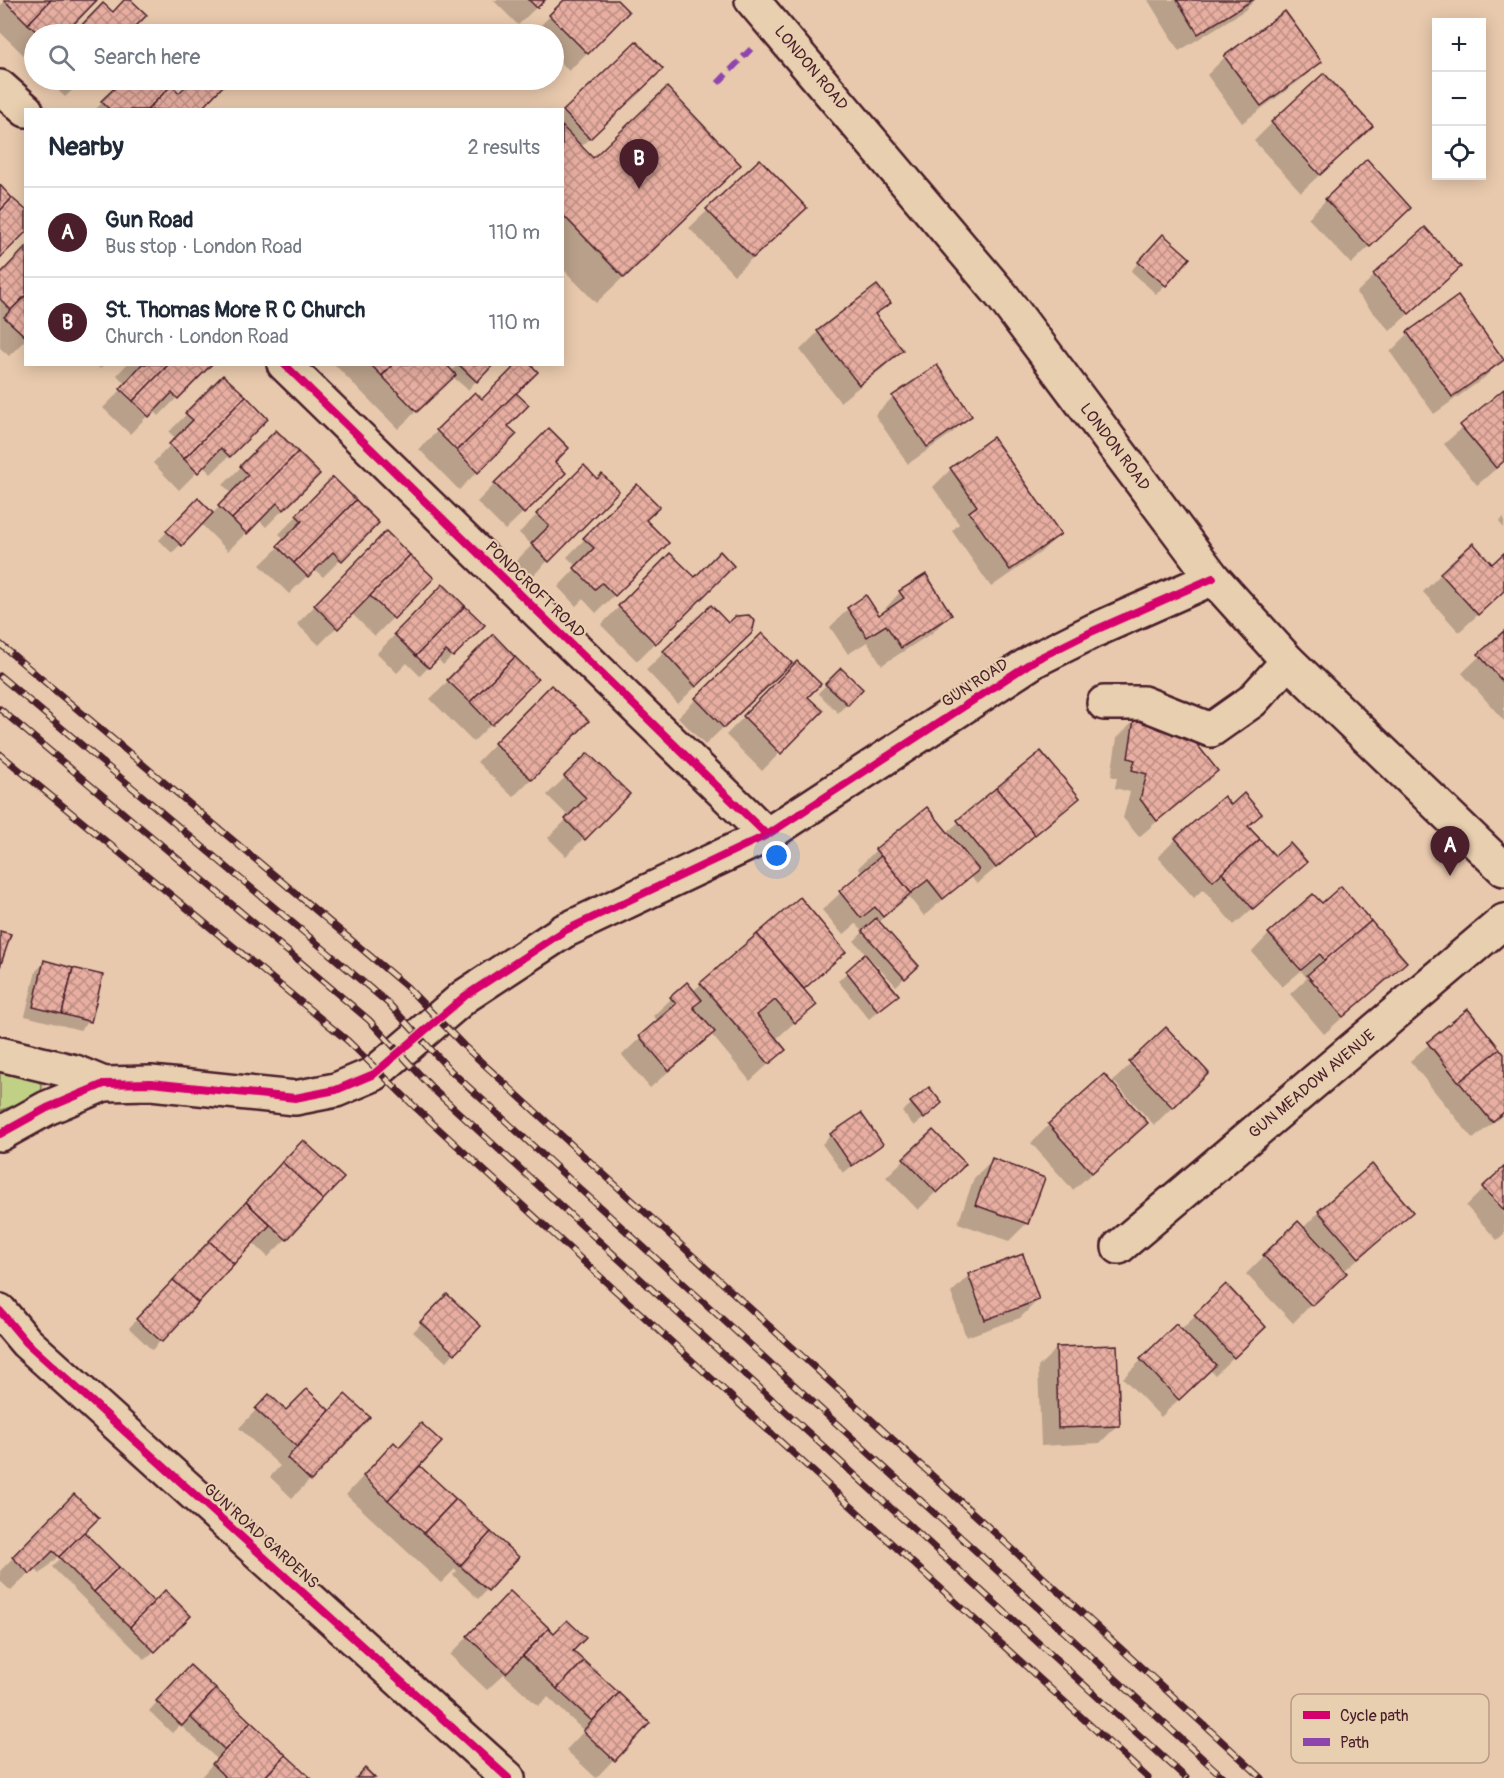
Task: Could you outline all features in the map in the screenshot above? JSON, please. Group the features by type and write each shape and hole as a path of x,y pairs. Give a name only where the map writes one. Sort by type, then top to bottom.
{"street":[{"name":"LONDON ROAD","path":"752,0 1003,297 1213,578 1288,661 1504,869"},
{"path":"0,87 24,108"},
{"name":"PONDCROFT ROAD","path":"286,366 766,835"},
{"name":"GUN ROAD","path":"105,1084 152,1083 295,1098 357,1083 374,1074 465,996 564,932 766,835 1035,660 1093,631 1213,578"},
{"path":"1104,703 1143,704 1211,730 1252,701 1288,661"},
{"name":"GUN MEADOW AVENUE","path":"1119,1247 1504,921"},
{"path":"0,1054 75,1072 105,1084"},
{"path":"0,1134 47,1108 105,1084"},
{"name":"GUN ROAD GARDENS","path":"0,1311 26,1342 508,1778"}],"green space":[{"path":"0,1068 30,1076 41,1085 41,1090 28,1101 0,1111"}],"building":[{"path":"4,0 51,0 28,24"},
{"path":"51,0 97,0 74,24 28,24"},
{"path":"124,0 131,0 147,15 138,24 83,24 103,3 113,12"},
{"path":"529,0 545,0 537,8"},
{"path":"564,0 617,0 629,12 588,54 564,30 564,24 558,24 549,15"},
{"path":"1177,0 1253,0 1198,34"},
{"path":"1285,11 1322,62 1261,106 1224,56"},
{"path":"636,41 663,69 590,139 564,110"},
{"path":"1324,73 1373,126 1320,175 1271,122"},
{"path":"667,87 741,165 624,278 564,216 564,128 593,158"},
{"path":"113,90 167,90 149,108 108,108 101,101"},
{"path":"167,90 176,90 179,93 182,90 219,90 202,108 149,108"},
{"path":"760,159 807,208 753,258 706,209"},
{"path":"1367,159 1411,208 1370,247 1325,199"},
{"path":"0,185 12,198 0,211"},
{"path":"12,198 24,208 24,234 0,258 0,211"},
{"path":"1425,227 1461,267 1409,314 1373,274"},
{"path":"1163,234 1190,258 1166,286 1138,262"},
{"path":"24,249 24,297 11,310 0,299 0,274"},
{"path":"877,285 891,303 875,314 903,350 859,385 817,331"},
{"path":"1458,296 1504,360 1452,397 1407,332"},
{"path":"24,297 24,335 4,317"},
{"path":"937,365 972,416 927,447 892,396"},
{"path":"140,366 167,366 133,401 120,389"},
{"path":"167,366 210,366 178,399 172,393 149,417 133,401"},
{"path":"372,366 391,366 382,376"},
{"path":"391,366 448,366 456,375 417,412 382,376"},
{"path":"460,366 492,366 477,382"},
{"path":"515,366 532,366 538,372 457,451 436,430 475,392 482,399"},
{"path":"223,375 246,396 184,459 169,444 193,420 185,413"},
{"path":"1504,389 1504,461 1496,468 1460,425"},
{"path":"516,393 529,405 508,426 517,434 478,473 457,451"},
{"path":"246,396 268,419 230,457 221,448 198,473 184,459"},
{"path":"549,428 569,448 555,462 566,473 524,514 494,483"},
{"path":"276,430 298,452 232,519 218,506 248,475 240,466"},
{"path":"993,437 1061,534 1010,570 969,512 977,506 950,468"},
{"path":"298,452 320,474 284,510 277,503 247,534 232,519"},
{"path":"584,465 597,479 602,474 619,491 549,562 531,544 549,526 536,514"},
{"path":"333,477 356,500 294,563 277,546 302,521 296,515"},
{"path":"637,484 660,507 646,520 669,543 615,596 602,583 595,589 574,568 594,548 583,538"},
{"path":"198,498 213,513 182,546 166,531"},
{"path":"356,500 379,523 342,561 333,552 308,577 294,563"},
{"path":"386,531 410,555 338,629 314,605"},
{"path":"1473,543 1492,564 1504,553 1504,591 1478,615 1440,573"},
{"path":"720,551 734,566 656,644 618,606 670,553 695,577"},
{"path":"410,555 434,578 394,619 370,596"},
{"path":"926,574 952,615 901,648 886,625 867,637 847,608 866,595 879,615 904,598 899,591"},
{"path":"443,584 465,606 416,656 394,634"},
{"path":"711,605 728,623 736,616 749,615 755,621 752,633 696,687 663,651"},
{"path":"465,606 485,625 453,657 446,651 429,668 416,656"},
{"path":"1504,631 1504,683 1478,654"},
{"path":"762,633 792,663 724,728 695,698"},
{"path":"493,634 515,657 470,702 447,680"},
{"path":"515,657 538,679 492,725 470,702"},
{"path":"797,661 821,684 808,697 823,711 781,754 743,716"},
{"path":"841,668 863,689 848,705 825,684"},
{"path":"551,685 589,721 532,780 494,743"},
{"path":"1134,719 1184,728 1218,771 1157,821 1140,799 1147,774 1132,770 1135,760 1128,758"},
{"path":"1041,751 1080,798 1035,835 996,788"},
{"path":"588,753 630,794 585,840 565,819 586,798 564,776"},
{"path":"996,788 1035,835 996,868 957,820"},
{"path":"1244,793 1262,814 1248,826 1260,839 1213,881 1175,838 1224,796 1231,805"},
{"path":"927,807 979,870 943,899 928,880 911,893 875,849"},
{"path":"1260,839 1275,856 1290,843 1307,862 1253,909 1222,873"},
{"path":"881,856 911,893 883,917 875,907 861,918 839,891"},
{"path":"1341,886 1371,921 1325,961 1320,954 1301,970 1268,933 1313,894 1322,903"},
{"path":"800,897 846,952 804,989 757,934"},
{"path":"876,918 919,966 905,979 862,931"},
{"path":"1371,921 1407,962 1343,1017 1307,975"},
{"path":"0,931 11,934 0,967"},
{"path":"757,934 817,1005 795,1023 775,1000 757,1015 786,1050 769,1064 700,983"},
{"path":"865,954 899,995 878,1011 846,971"},
{"path":"44,960 73,968 62,1014 33,1007"},
{"path":"73,968 103,975 91,1022 62,1014"},
{"path":"687,982 702,1000 693,1007 715,1032 669,1071 639,1036 676,1004 670,997"},
{"path":"1468,1009 1500,1049 1459,1082 1427,1042"},
{"path":"1166,1027 1209,1073 1173,1108 1129,1062"},
{"path":"1500,1049 1504,1054 1504,1112 1492,1122 1459,1082"},
{"path":"1104,1074 1148,1123 1092,1173 1048,1124"},
{"path":"929,1087 942,1103 924,1119 910,1102"},
{"path":"861,1113 883,1144 852,1166 830,1134"},
{"path":"933,1130 966,1164 937,1193 903,1158"},
{"path":"303,1140 344,1178 323,1200 282,1162"},
{"path":"992,1158 1045,1178 1028,1224 975,1205"},
{"path":"282,1162 323,1200 287,1240 246,1202"},
{"path":"1372,1164 1413,1212 1359,1258 1318,1211"},
{"path":"1504,1167 1504,1210 1482,1187"},
{"path":"246,1202 270,1225 234,1264 209,1241"},
{"path":"1298,1221 1347,1273 1312,1306 1263,1255"},
{"path":"209,1241 234,1264 198,1303 173,1280"},
{"path":"1023,1254 1039,1300 985,1320 968,1274"},
{"path":"173,1280 198,1303 162,1342 136,1319"},
{"path":"1226,1284 1266,1327 1234,1358 1194,1315"},
{"path":"447,1294 481,1326 455,1354 420,1322"},
{"path":"1176,1324 1216,1365 1179,1400 1140,1359"},
{"path":"1117,1345 1120,1426 1058,1428 1056,1347"},
{"path":"307,1389 330,1411 297,1447 255,1409 269,1394 286,1410"},
{"path":"345,1394 370,1417 311,1481 287,1458"},
{"path":"421,1423 442,1442 388,1500 363,1476 394,1442 399,1447"},
{"path":"420,1466 456,1499 424,1533 388,1500"},
{"path":"74,1494 99,1518 59,1557 53,1551 30,1574 12,1557"},
{"path":"456,1499 491,1532 460,1566 424,1533"},
{"path":"84,1532 119,1567 94,1592 59,1557"},
{"path":"491,1532 519,1557 488,1591 460,1566"},
{"path":"119,1567 154,1602 130,1627 94,1592"},
{"path":"165,1590 191,1616 155,1652 130,1627"},
{"path":"510,1591 549,1628 506,1673 467,1636"},
{"path":"567,1620 586,1638 573,1651 584,1661 557,1689 523,1656 549,1628 554,1633"},
{"path":"584,1661 619,1693 592,1721 557,1689"},
{"path":"190,1665 216,1689 182,1726 156,1701"},
{"path":"216,1689 251,1722 225,1750 190,1717"},
{"path":"619,1693 650,1723 615,1761 583,1731"},
{"path":"251,1722 286,1755 264,1778 226,1778 212,1764"},
{"path":"286,1755 311,1778 264,1778"},
{"path":"365,1768 375,1778 356,1778"}],"railway":[{"path":"0,644 407,987 464,1046 1262,1778"},
{"path":"0,676 389,1004 450,1070 1224,1778"},
{"path":"0,709 369,1020 434,1090 1186,1778"},
{"path":"0,754 348,1041 416,1108 1148,1778"}],"marked path":[{"path":"718,83 751,49"}],"cycle path":[{"path":"286,366 767,835"},
{"path":"0,1134 47,1108 104,1084 151,1083 295,1098 336,1090 374,1074 465,996 564,931 767,835 1035,660 1093,631 1213,578"},
{"path":"0,1311 26,1342 508,1778"}],"place":[{"name":"St. Thomas More R C Church","path":"639,189"},
{"name":"Gun Road","path":"1450,876"}]}
